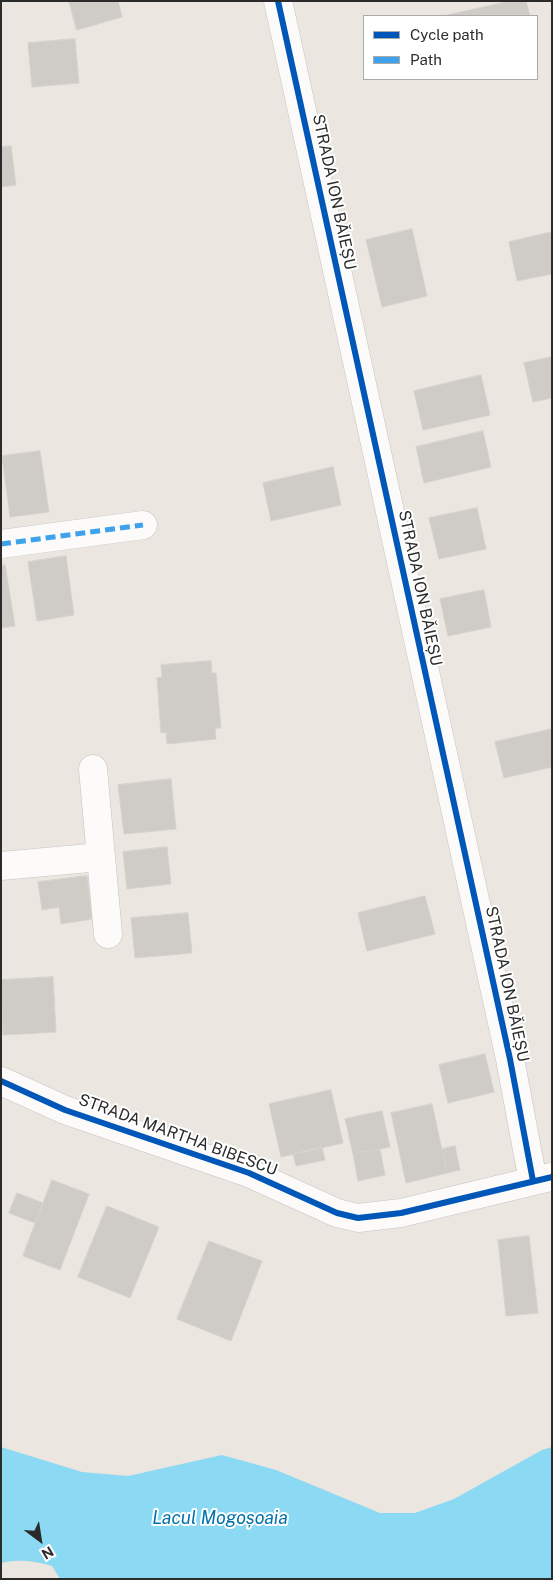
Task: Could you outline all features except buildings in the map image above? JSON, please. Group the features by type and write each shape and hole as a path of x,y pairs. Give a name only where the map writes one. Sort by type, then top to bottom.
{"street":[{"name":"STRADA ION BĂIEȘU","path":"278,1 510,1059 542,1179"},
{"path":"1,544 143,525"},
{"path":"93,769 108,934"},
{"path":"1,866 100,857"},
{"name":"STRADA MARTHA BIBESCU","path":"1,1081 65,1110 250,1173 337,1213 358,1218 401,1213 542,1179"}],"water":[{"name":"Lacul Mogoșoaia","path":"1,1447 82,1472 128,1476 222,1455 276,1470 380,1513 415,1513 454,1499 542,1450 552,1447 552,1579 60,1579 52,1566 26,1561 1,1563"}],"marked path":[{"path":"1,544 143,525"}],"cycle path":[{"path":"278,1 510,1059 533,1181"},
{"path":"1,1081 65,1110 249,1173 337,1213 358,1218 401,1213 552,1177"}]}
